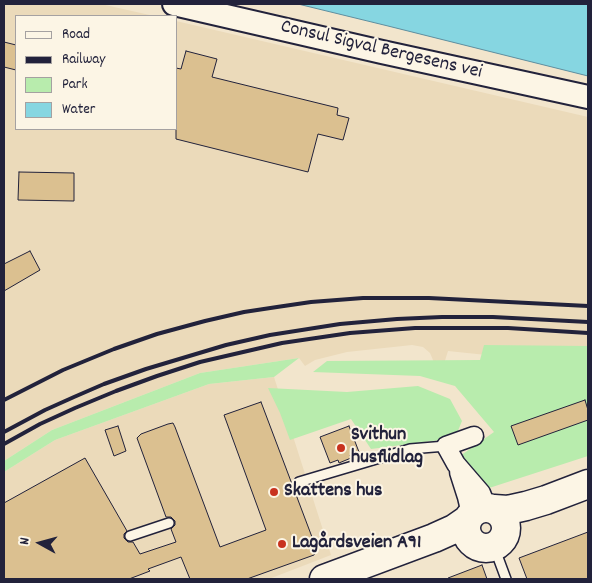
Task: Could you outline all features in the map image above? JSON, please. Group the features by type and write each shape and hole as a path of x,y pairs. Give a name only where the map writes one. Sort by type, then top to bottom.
{"main road":[{"path":"324,579 454,530 480,513 526,506 588,484"},
{"path":"371,579 441,553 493,543 529,523 588,500"},
{"path":"480,513 500,513 504,519 506,526 493,543 473,544 467,536 465,529 480,513"}],"street":[{"name":"Consul Sigval Bergesens vei","path":"174,4 588,97"},
{"path":"474,436 446,446 456,464 481,493 480,513"}],"lane":[{"path":"299,482 410,449 446,446"},
{"path":"130,536 168,523"},
{"path":"493,543 506,579"}],"shaded area":[{"path":"4,4 101,4 150,15 15,15 15,130 178,130 178,21 588,117 588,357 525,359 448,351 443,367 436,367 430,353 423,347 412,345 347,352 315,360 305,366 299,358 200,373 52,430 4,461"},
{"path":"274,377 331,555 269,579 4,579 4,472 55,440 209,384"}],"green space":[{"path":"484,345 588,346 588,456 486,489 460,456 494,432 455,386 420,376 313,372 327,361 480,360"},
{"path":"299,358 274,377 209,384 55,440 4,472 4,461 52,430 200,373"},
{"path":"418,386 450,399 462,421 455,438 371,449 351,419 290,440 268,388 347,392"}],"water":[{"path":"298,4 588,4 588,76 388,26"}],"building":[{"path":"4,42 15,45 15,70 4,67"},
{"path":"186,51 217,59 212,77 338,108 337,115 349,118 343,140 318,134 308,172 176,139 176,130 178,130 178,68 181,69"},
{"path":"19,172 74,173 74,201 18,200"},
{"path":"30,251 40,270 4,291 4,264"},
{"path":"585,400 588,420 518,445 511,426"},
{"path":"261,402 315,545 316,551 314,555 247,579 190,579 181,557 148,569 150,571 129,579 4,579 4,503 85,458 127,531 124,534 124,538 128,542 133,542 140,554 176,542 171,529 175,525 175,521 171,517 166,517 137,438 141,434 173,423 220,547 266,530 224,415"},
{"path":"118,426 126,451 114,456 105,430"},
{"name":"Svithun husflidlag","path":"349,426 359,452 350,455 351,458 339,463 338,460 330,463 320,437"},
{"path":"588,532 588,579 527,579 519,558"},
{"path":"482,565 487,579 448,579 448,578"}],"railway":[{"path":"4,400 63,370 114,349 157,334 244,312 311,302 363,298 429,298 588,306"},
{"path":"4,432 45,410 104,384 226,345 270,335 340,324 442,317 493,317 588,322"},
{"path":"4,444 40,424 75,408 157,376 200,362 282,343 350,333 415,328 508,328 588,333"}],"place":[{"name":"Svithun husflidlag","path":"341,448"},
{"name":"Skattens hus","path":"274,492"},
{"name":"Lagårdsveien A91","path":"282,544"}]}
